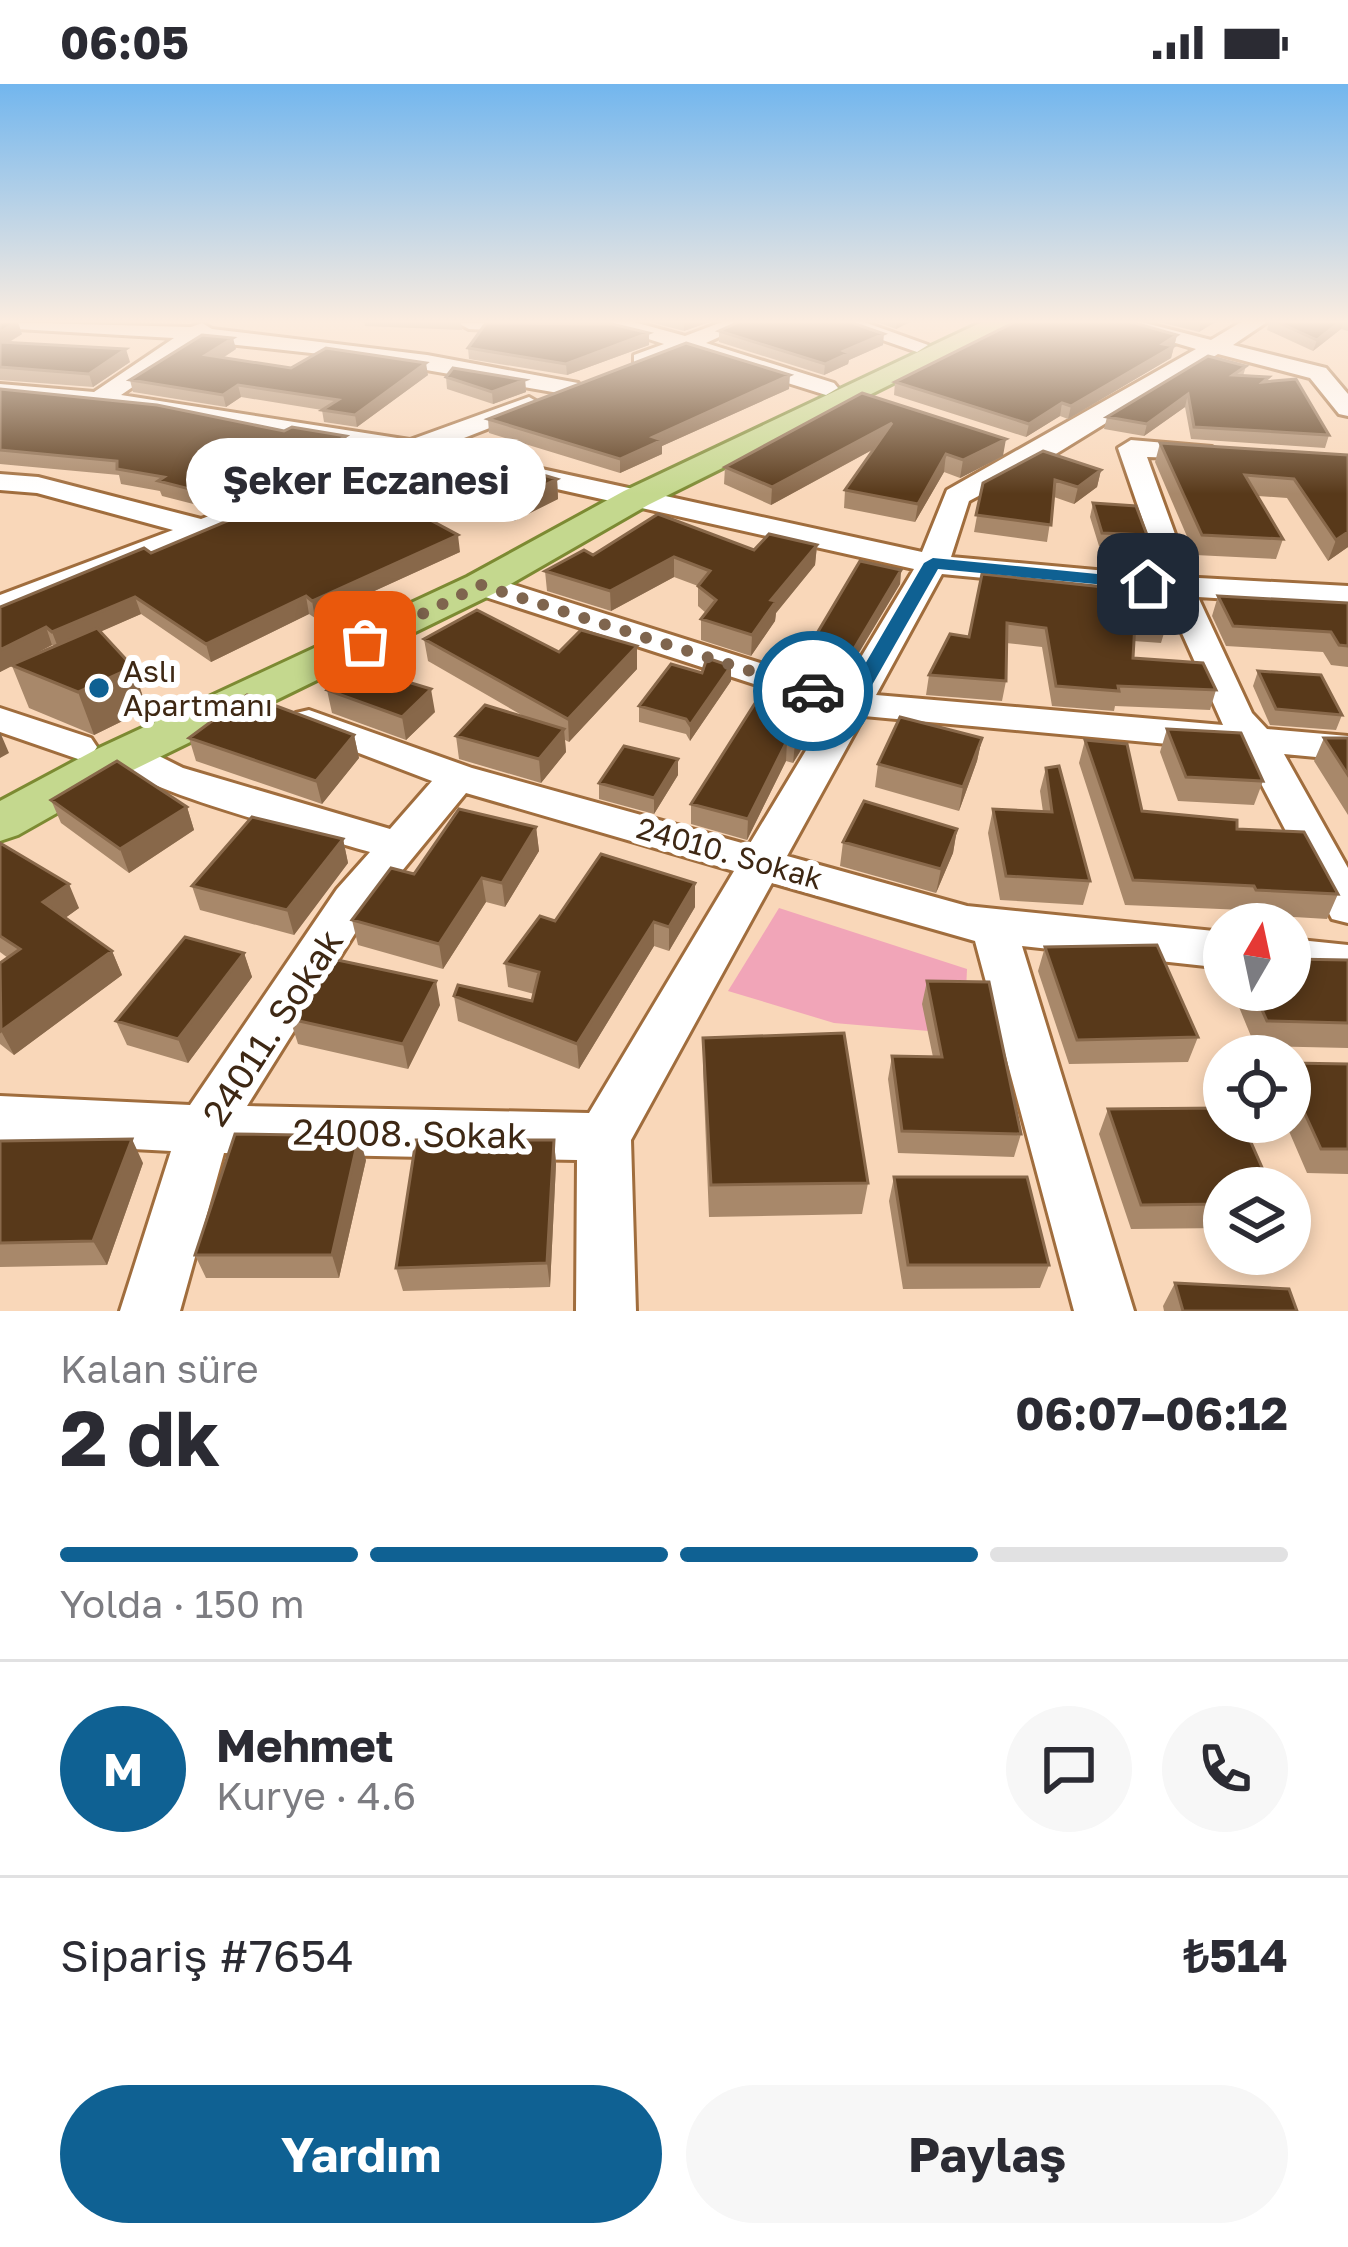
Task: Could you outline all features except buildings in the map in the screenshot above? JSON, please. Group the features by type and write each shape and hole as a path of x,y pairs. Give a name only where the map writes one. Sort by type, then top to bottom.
{"main road":[{"path":"839,391 859,379"},
{"path":"0,792 78,747 867,379"},
{"path":"0,824 124,755 250,699 481,585 621,495"}],"street":[{"path":"100,399 129,379"},
{"path":"0,606 579,385 546,379"},
{"path":"802,379 894,407"},
{"path":"606,1311 604,1137 935,555 957,496 1160,379"},
{"path":"1323,379 1348,409"},
{"path":"0,391 100,399 329,431 784,535 935,555 1348,596"},
{"path":"1076,431 1131,448 1240,455"},
{"path":"996,441 1145,489"},
{"path":"1131,448 1175,578 1236,718 1258,742 1348,907"},
{"path":"0,482 38,485 204,529"},
{"path":"1175,578 1348,578"},
{"path":"481,585 852,704 1348,748"},
{"name":"24010. Sokak","path":"250,699 458,777 967,923 1203,948"},
{"path":"0,718 78,747"},
{"path":"124,755 170,777 400,846"},
{"name":"24011. Sokak","path":"150,1311 204,1130 353,900 458,777"},
{"path":"993,925 1104,1311"},
{"path":"1311,959 1348,963"},
{"name":"24008. Sokak","path":"0,1119 204,1130 604,1137"}],"shaded area":[{"path":"779,908 967,969 964,1034 834,1023 728,991"}],"way so far":[{"path":"365,642 481,585 813,691"}],"place":[{"name":"Şeker Eczanesi","path":"365,642"},
{"name":"Aslı Apartmanı","path":"99,688"}],"route":[{"path":"813,691 852,704 933,563 1148,584"}]}
